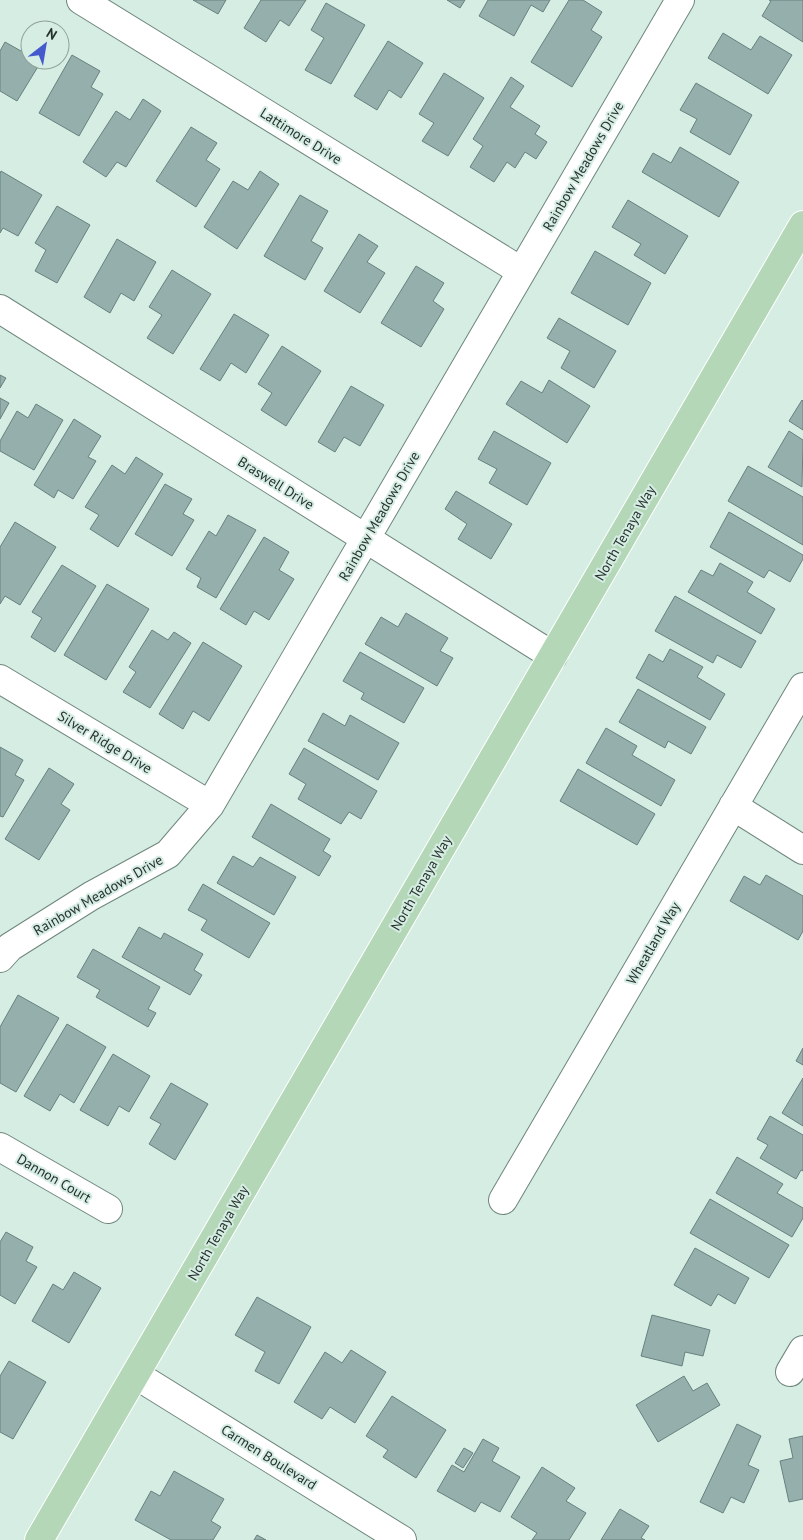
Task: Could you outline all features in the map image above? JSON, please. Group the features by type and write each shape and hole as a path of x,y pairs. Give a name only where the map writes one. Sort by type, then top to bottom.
{"main road":[{"name":"North Tenaya Way","path":"39,1540 803,225"}],"street":[{"name":"Lattimore Drive","path":"81,0 522,271"},
{"name":"Rainbow Meadows Drive","path":"0,958 10,947 67,911 168,854 210,805 680,0"},
{"name":"Braswell Drive","path":"0,309 553,656"},
{"name":"Silver Ridge Drive","path":"0,679 210,805"},
{"name":"Wheatland Way","path":"503,1200 803,687"},
{"path":"733,806 803,850"},
{"name":"Dannon Court","path":"0,1147 108,1209"},
{"name":"Carmen Boulevard","path":"136,1375 402,1540"}],"building":[{"path":"193,0 226,0 218,14"},
{"path":"261,0 306,0 289,26 280,20 266,42 244,28"},
{"path":"447,0 465,0 460,8"},
{"path":"488,0 550,0 543,12 531,5 514,36 479,16"},
{"path":"569,0 583,0 602,12 591,30 602,37 572,87 531,62"},
{"path":"769,0 803,0 803,42 762,16 771,1"},
{"path":"326,3 365,25 331,84 305,70 324,38 311,30"},
{"path":"723,33 751,50 760,36 792,55 768,94 708,58"},
{"path":"388,41 423,63 401,98 389,90 377,110 354,96"},
{"path":"5,42 20,50 20,70 36,70 17,101 0,91 0,51"},
{"path":"72,55 100,71 91,87 103,94 79,136 39,113 63,70 70,70 70,59"},
{"path":"444,73 484,98 448,156 422,141 434,123 419,114"},
{"path":"511,77 524,86 510,107 540,126 535,134 547,142 536,159 525,152 515,168 507,162 494,182 470,167 483,146 473,139"},
{"path":"696,83 752,115 730,155 690,132 697,119 680,110"},
{"path":"143,99 161,111 126,167 117,162 106,177 83,162 116,111 130,120"},
{"path":"191,127 217,143 206,160 220,169 196,207 156,181"},
{"path":"680,147 739,182 719,217 642,172 653,153 671,163"},
{"path":"1,171 42,195 18,236 3,228 0,233"},
{"path":"260,171 279,184 237,249 204,227 233,181 248,190"},
{"path":"300,195 328,211 311,241 323,248 305,280 264,256"},
{"path":"628,200 688,236 665,274 634,255 641,244 612,227"},
{"path":"57,206 90,225 57,283 35,271 46,250 35,243"},
{"path":"359,234 378,246 367,262 385,273 360,313 324,291"},
{"path":"117,239 156,262 134,301 121,293 110,313 84,297"},
{"path":"595,251 651,283 628,325 571,293"},
{"path":"416,266 444,283 433,301 444,309 421,347 381,323"},
{"path":"172,270 211,294 173,354 147,338 162,315 149,307"},
{"path":"234,314 269,335 246,373 231,363 220,381 200,369"},
{"path":"559,318 616,351 594,388 561,368 570,351 547,338"},
{"path":"282,346 321,371 286,426 261,410 272,393 258,384"},
{"path":"0,375 6,378 0,388"},
{"path":"549,380 590,406 567,443 506,404 521,381 542,393"},
{"path":"351,386 384,405 360,446 344,437 335,452 318,442"},
{"path":"0,398 9,403 0,419"},
{"path":"803,401 803,430 789,421"},
{"path":"36,404 63,420 34,470 0,451 0,441 17,411 28,418"},
{"path":"74,419 101,436 88,457 96,461 73,499 58,490 54,498 34,485"},
{"path":"494,431 551,463 527,505 489,483 497,469 478,459"},
{"path":"789,431 803,440 802,487 768,467"},
{"path":"136,457 163,474 118,547 90,529 99,515 85,507 112,465 125,474"},
{"path":"748,466 803,497 803,545 728,501"},
{"path":"165,484 192,499 183,514 194,520 172,556 135,534"},
{"path":"456,491 512,524 491,559 458,539 467,524 445,509"},
{"path":"729,512 803,555 803,559 790,582 769,570 764,578 710,547"},
{"path":"228,515 256,530 216,598 197,587 201,578 186,569 209,531 216,536"},
{"path":"15,522 56,547 20,605 5,596 0,604 0,547"},
{"path":"264,537 289,552 279,570 294,579 269,620 254,611 246,625 220,609"},
{"path":"720,563 753,582 747,592 775,609 761,634 688,592 701,570 713,576"},
{"path":"62,565 96,586 55,652 31,637 42,618 32,612"},
{"path":"107,584 149,609 106,680 64,655"},
{"path":"675,596 756,641 741,668 717,655 713,663 655,631"},
{"path":"406,613 448,638 440,651 453,658 437,686 365,644 381,617 398,627"},
{"path":"152,630 168,640 174,632 191,643 150,708 123,692 136,672 129,667"},
{"path":"203,642 242,666 209,721 193,711 183,729 159,714"},
{"path":"670,649 703,667 697,677 725,694 710,720 636,678 649,654 663,662"},
{"path":"360,652 424,688 404,723 361,699 364,693 343,681"},
{"path":"638,689 706,727 691,754 668,741 665,748 619,722"},
{"path":"323,713 345,726 350,715 399,743 378,780 308,741"},
{"path":"606,728 637,746 632,755 675,780 661,806 586,763"},
{"path":"0,747 23,760 15,775 24,780 3,817 0,816"},
{"path":"304,748 377,791 361,819 349,812 341,824 298,799 306,784 289,774"},
{"path":"49,768 74,784 61,804 70,810 39,860 5,839"},
{"path":"578,769 655,814 637,845 560,801"},
{"path":"271,804 330,839 323,851 331,856 319,876 252,837"},
{"path":"233,856 253,867 260,857 296,877 274,915 217,883"},
{"path":"766,875 803,896 803,931 798,940 730,901 744,876 760,885"},
{"path":"203,884 270,923 249,958 201,930 207,920 188,910"},
{"path":"139,927 161,939 164,933 203,954 194,970 202,975 190,995 122,957"},
{"path":"93,949 160,987 148,1009 156,1013 148,1027 96,997 100,990 77,977"},
{"path":"18,995 59,1018 16,1092 0,1083 0,1027"},
{"path":"67,1024 106,1047 74,1103 60,1094 50,1111 24,1096"},
{"path":"803,1048 803,1065 796,1061"},
{"path":"113,1054 150,1076 129,1112 119,1106 108,1126 80,1110"},
{"path":"803,1078 803,1126 782,1113"},
{"path":"171,1083 208,1104 175,1160 149,1144 161,1124 150,1118"},
{"path":"770,1116 803,1135 803,1171 801,1170 796,1179 760,1158 768,1145 757,1139"},
{"path":"737,1157 783,1184 777,1193 803,1208 803,1218 792,1237 716,1193"},
{"path":"710,1199 789,1245 769,1278 690,1233"},
{"path":"6,1232 33,1247 26,1261 37,1267 15,1304 0,1295 0,1242"},
{"path":"695,1248 749,1278 735,1304 718,1294 711,1306 674,1285"},
{"path":"74,1272 101,1288 69,1343 32,1321 53,1284 63,1290"},
{"path":"257,1297 311,1327 279,1384 255,1371 265,1352 235,1335"},
{"path":"652,1315 710,1330 703,1356 685,1352 682,1366 641,1356"},
{"path":"351,1350 386,1372 355,1423 330,1407 322,1419 294,1402 325,1352 342,1363"},
{"path":"9,1361 46,1382 13,1439 0,1432 0,1376"},
{"path":"684,1376 693,1391 707,1383 720,1405 658,1442 636,1405"},
{"path":"392,1396 446,1430 416,1478 383,1457 388,1450 366,1436"},
{"path":"737,1424 761,1436 748,1465 759,1470 744,1503 731,1497 723,1513 700,1502"},
{"path":"803,1436 803,1499 789,1502 780,1461 793,1458 789,1439"},
{"path":"483,1439 499,1448 492,1461 520,1477 500,1512 481,1502 475,1512 437,1491 452,1465 464,1472"},
{"path":"464,1448 473,1453 463,1468 455,1463"},
{"path":"542,1467 575,1488 566,1501 586,1513 569,1540 532,1540 537,1533 511,1517"},
{"path":"174,1471 224,1499 211,1521 221,1527 213,1540 171,1540 135,1520 151,1491 160,1496"},
{"path":"620,1509 649,1526 641,1538 645,1540 601,1540"},
{"path":"257,1535 266,1540 254,1540"}]}
